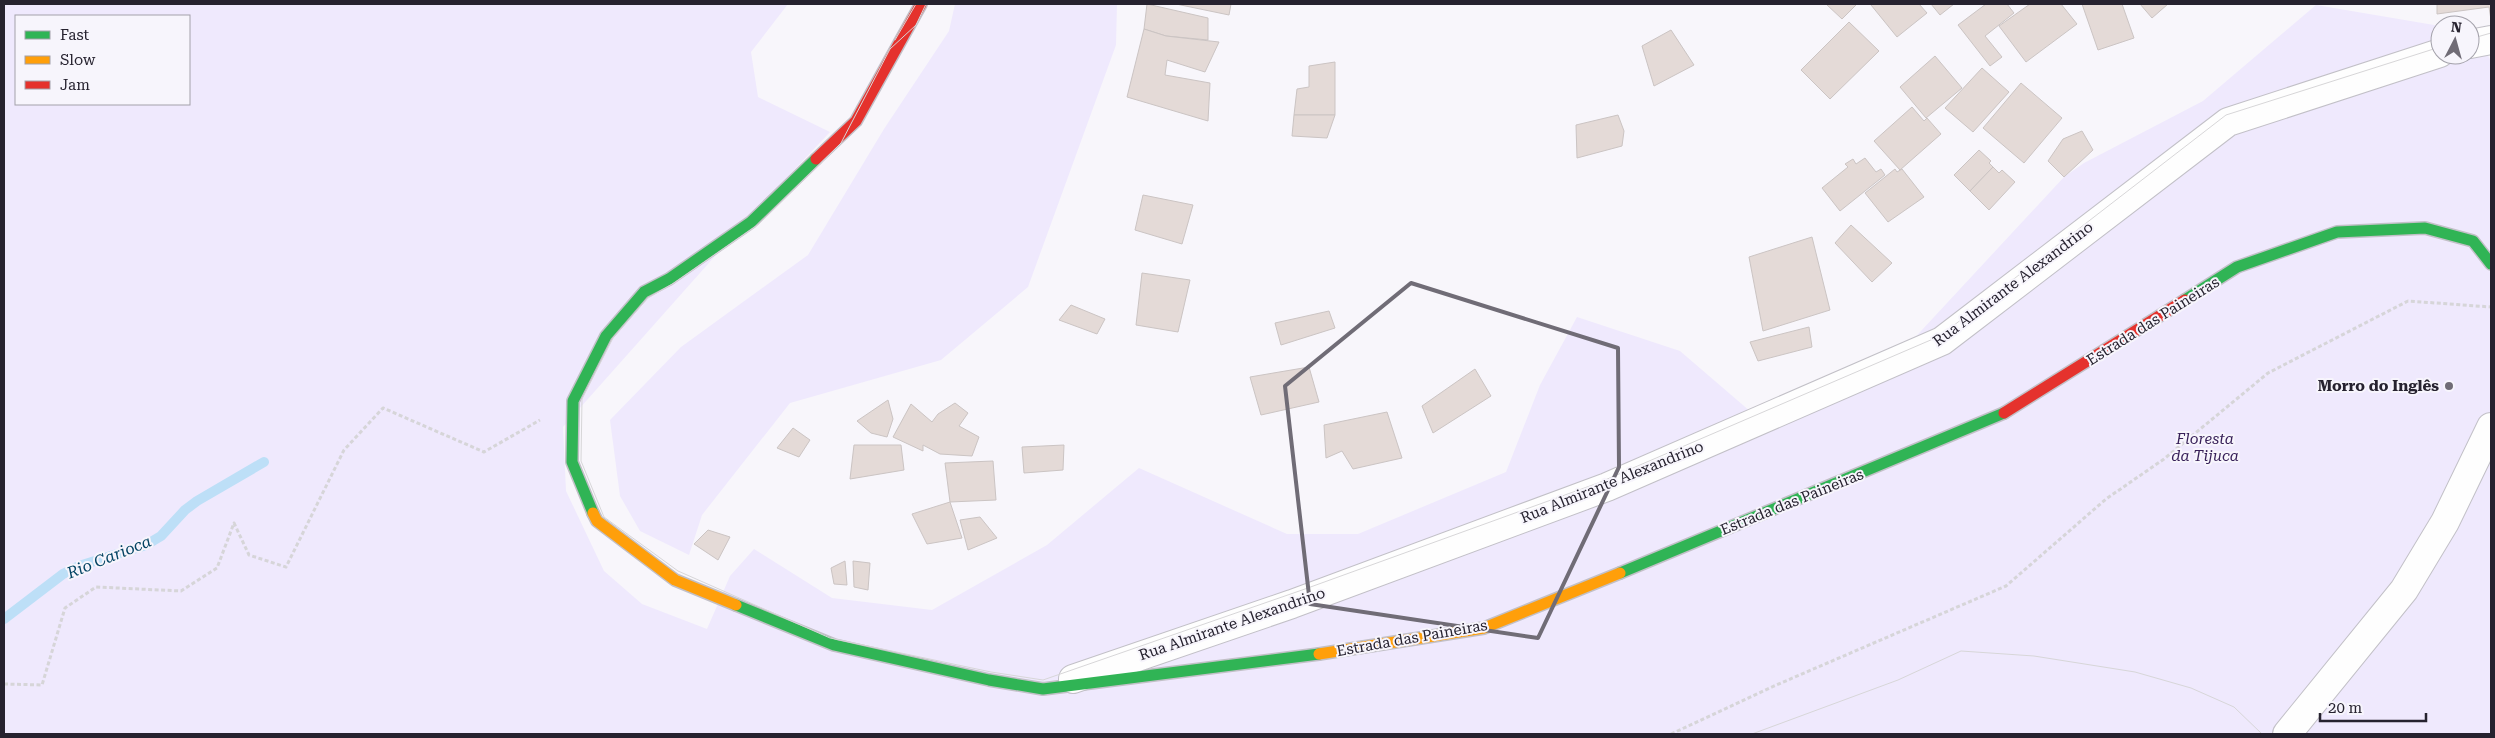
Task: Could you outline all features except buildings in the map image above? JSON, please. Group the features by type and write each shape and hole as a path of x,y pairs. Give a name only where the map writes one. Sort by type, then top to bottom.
{"street":[{"name":"Rua Almirante Alexandrino","path":"921,4 856,121 751,222 669,279 644,292 606,336 573,402 572,462 597,521 675,580 834,645 971,676 1043,689 1292,604 1607,487 1942,341 2228,122 2430,56"},
{"name":"Estrada das Paineiras","path":"1043,689 1288,659 1484,628 1784,506 2010,411 2237,267 2337,232 2425,228 2473,241 2491,264"},
{"path":"2293,728 2404,590 2445,522 2491,427"}],"path":[{"path":"1671,734 1783,682 2006,586 2106,499 2164,459 2268,373 2408,301 2491,306"},
{"path":"4,684 42,685 64,608 96,587 181,591 217,568 234,523 249,555 286,567 344,450 383,408 484,452 573,402"}],"highlighted area":[{"path":"1411,283 1618,348 1619,467 1538,638 1310,604 1285,386"}],"green space":[{"name":"Floresta da Tijuca","path":"4,4 788,4 751,52 758,97 830,132 748,219 563,427 566,491 604,571 642,604 707,629 730,576 754,549 832,598 932,610 1047,545 1139,468 1287,534 1358,534 1506,472 1540,385 1577,317 1680,351 1751,412 1908,345 2064,177 2084,163 2203,101 2316,5 2430,24 2430,65 2480,65 2480,42 2491,61 2491,734 4,734"},
{"path":"955,4 1117,4 1116,45 1028,287 941,360 790,403 702,515 689,555 640,531 620,496 610,420 681,347 808,255 884,129 949,31"}],"waterway":[{"name":"Rio Carioca","path":"4,619 63,574 79,566 146,545 161,536 185,510 197,501 264,462"}],"tram line":[{"path":"895,40 916,4"},
{"path":"926,4 916,25 890,49 841,143 759,224 674,283 648,298 613,338 582,399 581,461 604,517 678,571 830,638 991,672 1043,680 1305,589 1598,483 1940,336 2226,115 2430,50"},
{"path":"2480,36 2491,33"},
{"path":"1752,734 1898,680 1961,651 2034,656 2135,672 2191,688 2234,707 2262,734"}],"traffic: fast":[{"path":"593,513 572,462 573,401 606,336 644,292 669,279 751,222 816,159"},
{"path":"2185,300 2237,267 2337,232 2425,228 2473,241 2491,264"},
{"path":"1620,573 2004,413"},
{"path":"736,605 834,645 989,680 1043,689 1319,654"}],"traffic: slow":[{"path":"593,513 597,521 675,580 736,605"},
{"path":"1319,654 1484,628 1620,573"}],"traffic: jam":[{"path":"816,159 856,121 921,4"},
{"path":"2004,413 2185,300"}],"place":[{"name":"Morro do Inglês","path":"2449,386"}]}
